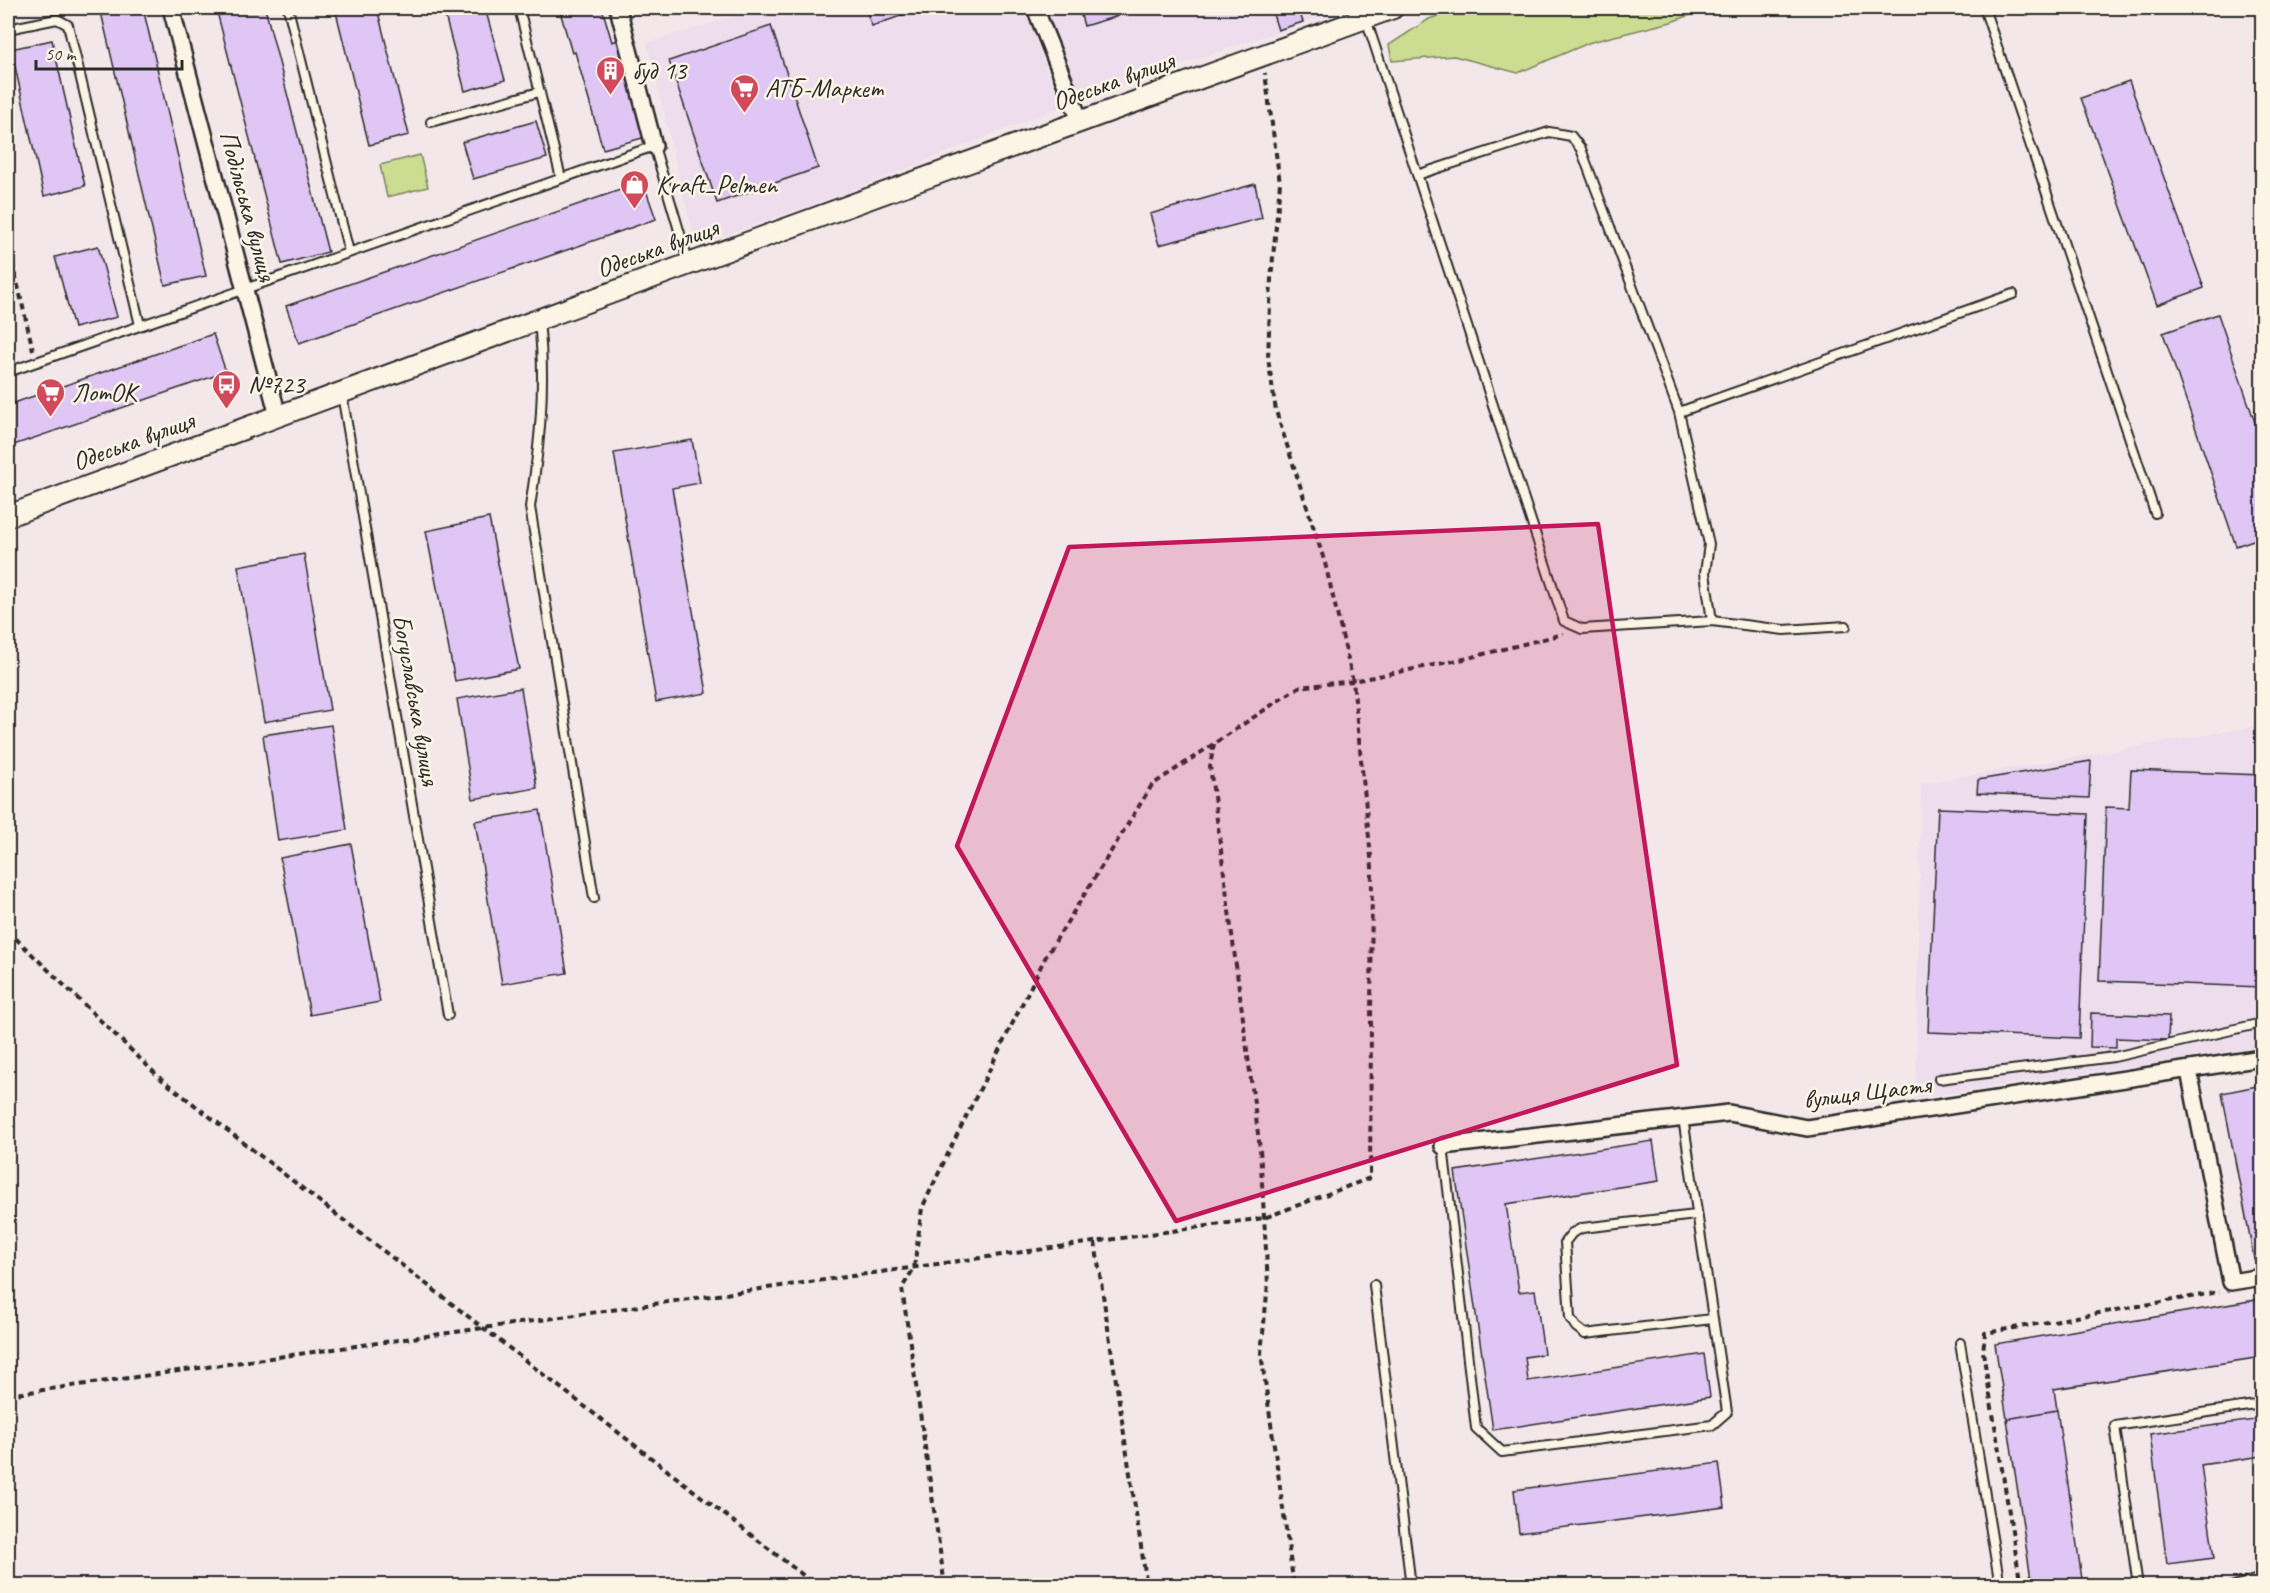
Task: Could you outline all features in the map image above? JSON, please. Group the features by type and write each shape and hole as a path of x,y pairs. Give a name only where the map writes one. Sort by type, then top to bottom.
{"street":[{"name":"Подільська вулиця","path":"171,8 279,416"},
{"path":"618,8 654,146"},
{"path":"1035,8 1081,123"},
{"name":"Одеська вулиця","path":"8,516 689,264 1081,123 1263,54 1358,15 1393,8"},
{"name":"вулиця Щастя","path":"1443,1146 1729,1113 1807,1128 2262,1059"},
{"path":"2189,1071 2231,1282 2262,1276"}],"lane":[{"path":"288,8 349,252"},
{"path":"519,8 561,178"},
{"path":"1984,8 2156,513"},
{"path":"1358,15 1417,175 1564,621 1582,629 1712,621 1784,630 1846,626"},
{"path":"8,29 57,19 68,26 140,325"},
{"path":"431,122 539,92"},
{"path":"1417,175 1549,132 1571,136 1581,149 1679,412 1709,544 1705,573 1712,621"},
{"path":"8,372 654,146 689,264"},
{"path":"1679,412 2013,294"},
{"path":"539,320 543,361 540,448 530,507 594,898"},
{"name":"Богуславська вулиця","path":"342,392 448,1015"},
{"path":"1940,1079 2114,1057 2262,1023"},
{"path":"1443,1146 1476,1428 1502,1452 1712,1425 1727,1412 1683,1118"},
{"path":"1696,1215 1582,1228 1572,1233 1565,1242 1570,1318 1576,1327 1586,1334 1712,1319"},
{"path":"1374,1285 1411,1586"},
{"path":"1960,1343 2000,1586"},
{"path":"2139,1586 2115,1426 2262,1404"},
{"path":"2234,1586 2262,1578"}],"path":[{"path":"8,1395 1264,1218 1370,1178 1372,867 1353,681 1325,563 1276,411 1268,358 1271,279 1280,183 1263,54"},
{"path":"8,243 36,362"},
{"path":"945,1586 902,1288 914,1268 922,1208 1045,958 1152,785 1299,687 1353,681 1464,659 1582,629"},
{"path":"1214,743 1210,766 1260,1149 1268,1284 1261,1353 1294,1586"},
{"path":"8,931 161,1079 817,1586"},
{"path":"1095,1242 1147,1586"},
{"path":"2022,1586 1983,1352 1985,1333 2218,1293 2231,1282"}],"highlighted area":[{"path":"1598,524 1677,1065 1176,1221 957,846 1069,547"}],"shaded area":[{"path":"762,8 777,8 781,18 806,8 1024,8 1061,107 847,192 698,245 688,213 647,43"},
{"path":"1043,8 1348,8 1082,98"},
{"path":"2262,725 2262,1047 1916,1098 1921,784"}],"green space":[{"path":"1462,8 1710,8 1671,22 1591,42 1518,73 1454,56 1392,61 1389,45 1429,19"},
{"path":"420,155 428,187 387,197 380,165"}],"building":[{"path":"100,8 143,8 206,276 165,285"},
{"path":"216,8 265,8 328,252 282,264"},
{"path":"335,8 377,8 409,135 369,145"},
{"path":"443,8 485,8 505,80 465,91"},
{"name":"буд 13","path":"559,8 602,8 612,42 618,40 646,137 603,149 575,52 572,53"},
{"path":"865,8 923,8 872,26"},
{"path":"1079,8 1116,8 1118,16 1084,26"},
{"path":"1271,8 1298,8 1303,22 1278,30"},
{"name":"АТБ-Маркет","path":"771,26 818,168 717,203 669,61"},
{"path":"52,40 85,186 44,196 11,49"},
{"path":"2129,81 2204,288 2157,305 2081,98"},
{"path":"536,121 547,158 473,179 462,142"},
{"path":"643,182 656,219 299,343 286,306"},
{"path":"1255,184 1262,218 1159,245 1150,214"},
{"path":"98,246 117,317 74,328 55,257"},
{"path":"2218,314 2262,443 2262,537 2236,546 2163,333"},
{"path":"213,334 226,372 8,447 8,405"},
{"path":"692,440 700,483 672,488 707,693 656,702 614,453"},
{"path":"489,518 519,669 455,681 426,531"},
{"path":"304,554 330,710 264,722 238,566"},
{"path":"521,688 537,788 473,799 457,699"},
{"path":"331,725 347,830 278,841 263,735"},
{"path":"2091,761 2089,798 1977,793 1978,780"},
{"path":"2131,770 2262,775 2262,987 2099,981 2106,807 2129,808"},
{"path":"1938,808 2088,814 2079,1038 1928,1032"},
{"path":"540,810 567,973 502,984 475,821"},
{"path":"351,844 380,1002 310,1015 280,858"},
{"path":"2091,1013 2169,1016 2168,1040 2116,1038 2116,1048 2090,1047"},
{"path":"2262,1085 2262,1258 2254,1259 2222,1093"},
{"path":"1653,1141 1659,1181 1506,1204 1519,1292 1535,1290 1544,1354 1525,1357 1528,1381 1704,1354 1710,1397 1493,1430 1455,1171"},
{"path":"2262,1299 2262,1357 2054,1389 2057,1410 2007,1419 1995,1344"},
{"path":"2057,1410 2083,1586 2032,1586 2007,1419"},
{"path":"2262,1419 2262,1456 2201,1465 2214,1558 2167,1564 2150,1434"},
{"path":"1719,1463 1725,1507 1519,1533 1514,1490"}],"place":[{"name":"буд 13","path":"611,96"},
{"name":"АТБ-Маркет","path":"744,114"},
{"name":"Kraft_Pelmen","path":"635,210"},
{"name":"№723","path":"227,410"},
{"name":"ЛотОК","path":"51,418"}]}
